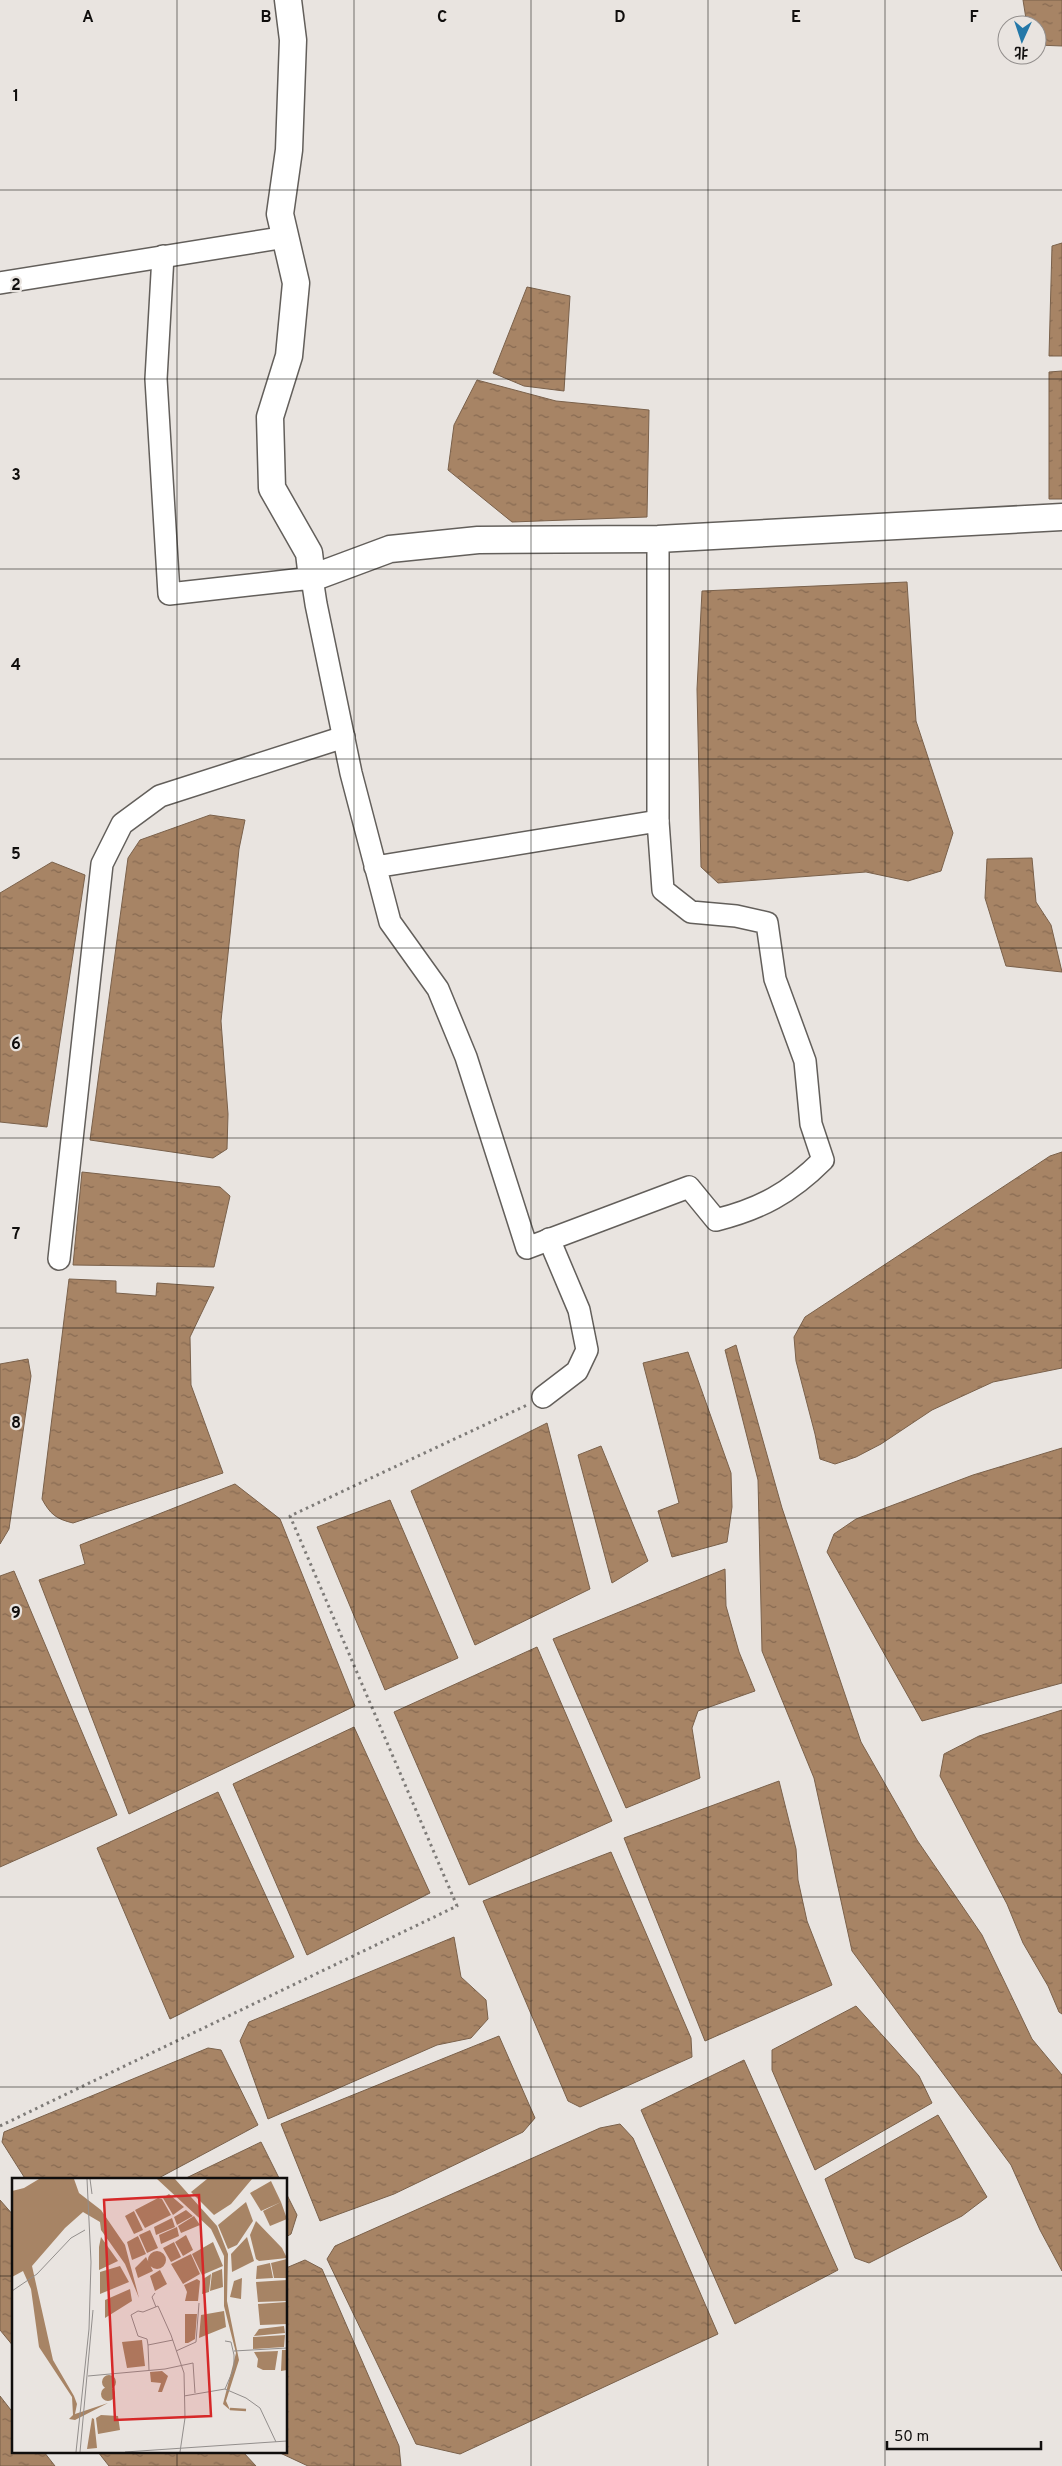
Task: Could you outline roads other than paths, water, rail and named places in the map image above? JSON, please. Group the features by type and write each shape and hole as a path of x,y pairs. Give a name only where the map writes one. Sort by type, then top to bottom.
{"street":[{"path":"288,0 293,40 289,150 280,214 296,283 289,356 270,418 272,488 309,553 316,604 344,737 390,922 438,989 466,1057 527,1248 689,1187 716,1220 748,1212 801,1182 823,1160 811,1124 805,1061 775,979 767,923 736,916 691,912 663,890 658,821 658,539"},
{"path":"0,283 286,238"},
{"path":"163,256 156,379 168,594 312,578 390,549 478,540 658,539 1062,517"},
{"path":"58,1259 102,864 122,824 160,796 344,737"},
{"path":"375,867 658,821"},
{"path":"543,1397 577,1371 587,1350 579,1310 549,1239"}],"water":[{"path":"1023,0 1062,0 1062,46 1047,45 1047,15 1025,15"},
{"path":"1062,243 1062,356 1049,356 1052,246"},
{"path":"527,287 570,296 564,391 524,386 493,373"},
{"path":"1062,371 1062,499 1049,499 1049,372"},
{"path":"477,380 556,401 649,410 647,517 512,522 448,470 454,425"},
{"path":"907,582 916,721 953,833 941,871 908,881 866,872 718,883 701,867 697,689 702,591"},
{"path":"210,815 245,820 239,849 221,1021 228,1114 227,1149 213,1158 90,1140 128,858 140,840"},
{"path":"1032,858 1036,902 1051,925 1062,972 1006,966 985,898 987,859"},
{"path":"52,862 85,875 47,1127 0,1122 0,893"},
{"path":"1062,1152 1062,1368 993,1382 932,1410 881,1444 856,1457 835,1464 820,1459 796,1361 794,1337 805,1317 1050,1156"},
{"path":"82,1172 220,1187 230,1196 214,1267 73,1265"},
{"path":"69,1279 116,1281 116,1293 156,1296 157,1283 214,1287 190,1337 191,1385 223,1473 73,1523 58,1518 48,1509 42,1499"},
{"path":"736,1345 782,1508 861,1742 917,1840 982,1935 1032,2039 1062,2075 1062,2271 1040,2230 1011,2165 852,1951 814,1778 762,1651 758,1480 725,1350"},
{"path":"688,1352 731,1473 732,1507 727,1542 672,1557 658,1511 679,1503 643,1363"},
{"path":"28,1359 31,1376 9,1529 0,1544 0,1364"},
{"path":"547,1423 590,1589 475,1645 411,1491"},
{"path":"601,1446 648,1561 612,1583 578,1455"},
{"path":"1062,1448 1062,1683 922,1721 827,1552 834,1534 856,1519 973,1475"},
{"path":"235,1484 280,1519 355,1706 129,1814 39,1580 85,1564 80,1545"},
{"path":"390,1500 458,1658 385,1690 317,1527"},
{"path":"725,1569 726,1606 739,1652 755,1691 698,1711 692,1728 700,1778 626,1808 553,1639"},
{"path":"14,1571 117,1815 0,1867 0,1576"},
{"path":"537,1647 612,1821 469,1885 394,1712"},
{"path":"1062,1710 1062,2014 1059,2012 1048,1986 1023,1943 1007,1904 940,1776 944,1754 979,1736"},
{"path":"354,1727 430,1893 307,1955 233,1784"},
{"path":"779,1781 796,1849 798,1880 807,1921 832,1985 705,2041 624,1838"},
{"path":"218,1792 294,1957 170,2019 97,1848"},
{"path":"611,1852 691,2038 692,2057 580,2107 568,2101 483,1901"},
{"path":"454,1937 461,1977 486,2000 488,2019 471,2038 437,2045 268,2119 240,2041 249,2022"},
{"path":"856,2006 919,2076 932,2103 815,2170 772,2070 772,2050"},
{"path":"499,2036 535,2118 523,2132 394,2194 320,2221 281,2124"},
{"path":"208,2048 221,2050 258,2125 159,2178 25,2178 2,2142 4,2132"},
{"path":"744,2060 838,2270 735,2324 641,2110"},
{"path":"938,2115 987,2197 962,2216 869,2263 855,2258 825,2179"},
{"path":"620,2124 633,2138 718,2334 460,2454 416,2444 327,2259 335,2246 600,2128"},
{"path":"261,2142 279,2178 186,2178"},
{"path":"288,2197 297,2215 291,2234 288,2236"},
{"path":"0,2200 12,2214 12,2345 0,2330"},
{"path":"305,2260 322,2269 399,2446 401,2466 308,2466 282,2454 288,2454 288,2267"},
{"path":"0,2396 12,2411 12,2454 46,2454 55,2466 0,2466"},
{"path":"100,2454 245,2454 256,2466 109,2466"}]}
